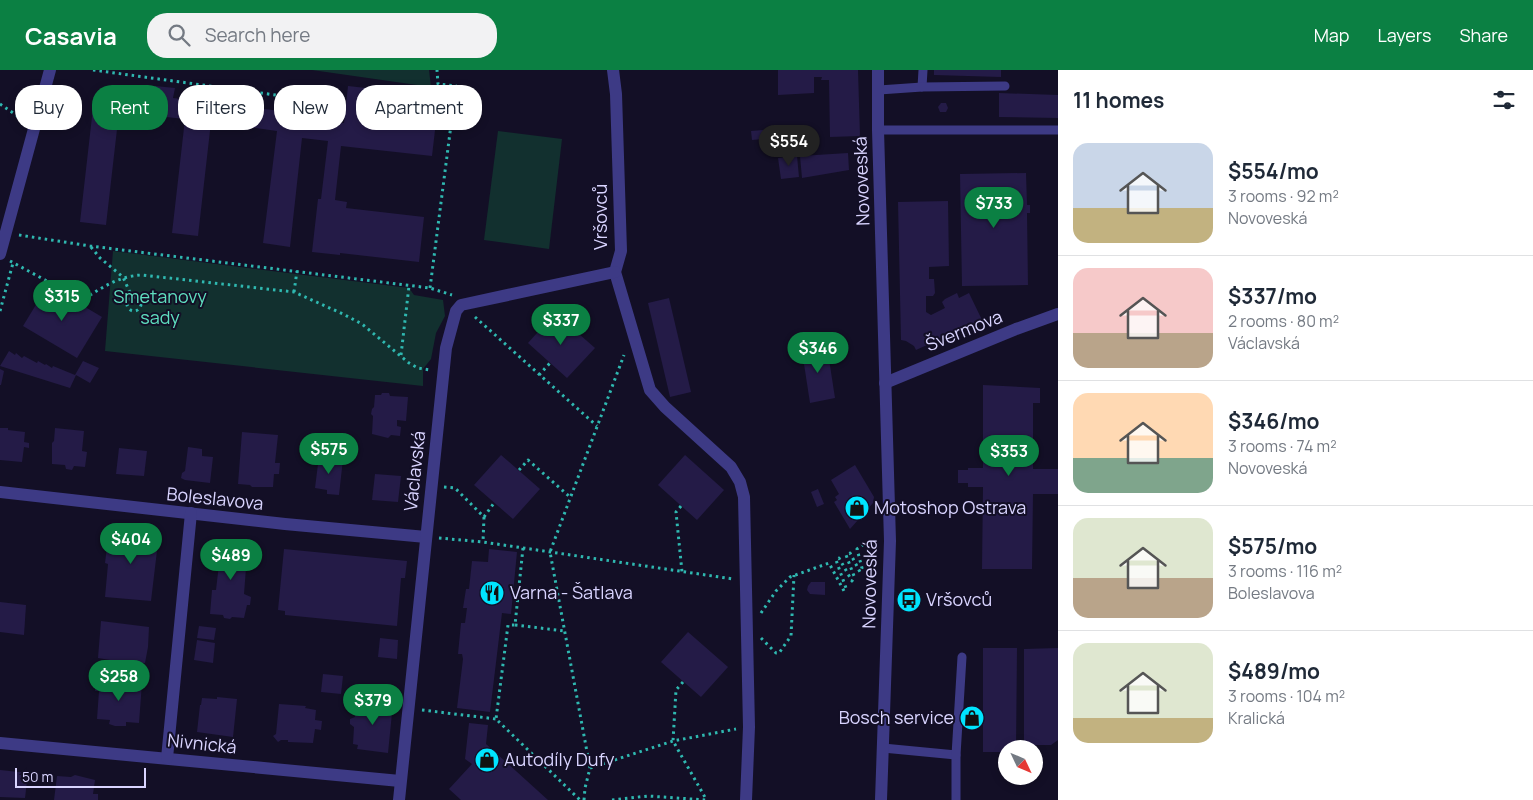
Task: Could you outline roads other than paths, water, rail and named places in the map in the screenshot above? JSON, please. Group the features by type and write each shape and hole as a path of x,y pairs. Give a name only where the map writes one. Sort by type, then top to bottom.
{"street":[{"path":"3,257 6,233 50,70"},
{"name":"Vršovců","path":"613,70 616,94 621,251 615,272 632,333 650,390 665,407 731,467 740,482 744,497 748,727 746,800"},
{"name":"Novoveská","path":"878,70 878,130 890,540 881,800"},
{"name":"Václavská","path":"399,800 444,370 450,331 456,311 460,305 615,272"},
{"name":"Švermova","path":"885,383 1016,329 1058,314"},
{"name":"Boleslavova","path":"0,492 285,524 426,537"},
{"path":"166,758 191,514"},
{"name":"Nivnická","path":"0,743 400,781"}],"lane":[{"path":"922,87 923,70"},
{"path":"879,90 922,87 1005,86"},
{"path":"878,130 1058,130"},
{"path":"956,800 956,755 962,657"},
{"path":"883,748 956,755"}],"place":[{"name":"Motoshop Ostrava","path":"857,508"},
{"name":"Varna - Šatlava","path":"492,593"},
{"name":"Vršovců","path":"909,600"},
{"name":"Bosch service","path":"972,718"},
{"name":"Autodíly Dufy","path":"487,760"}],"park label":[{"name":"Smetanovy sady","path":"160,307"}]}
